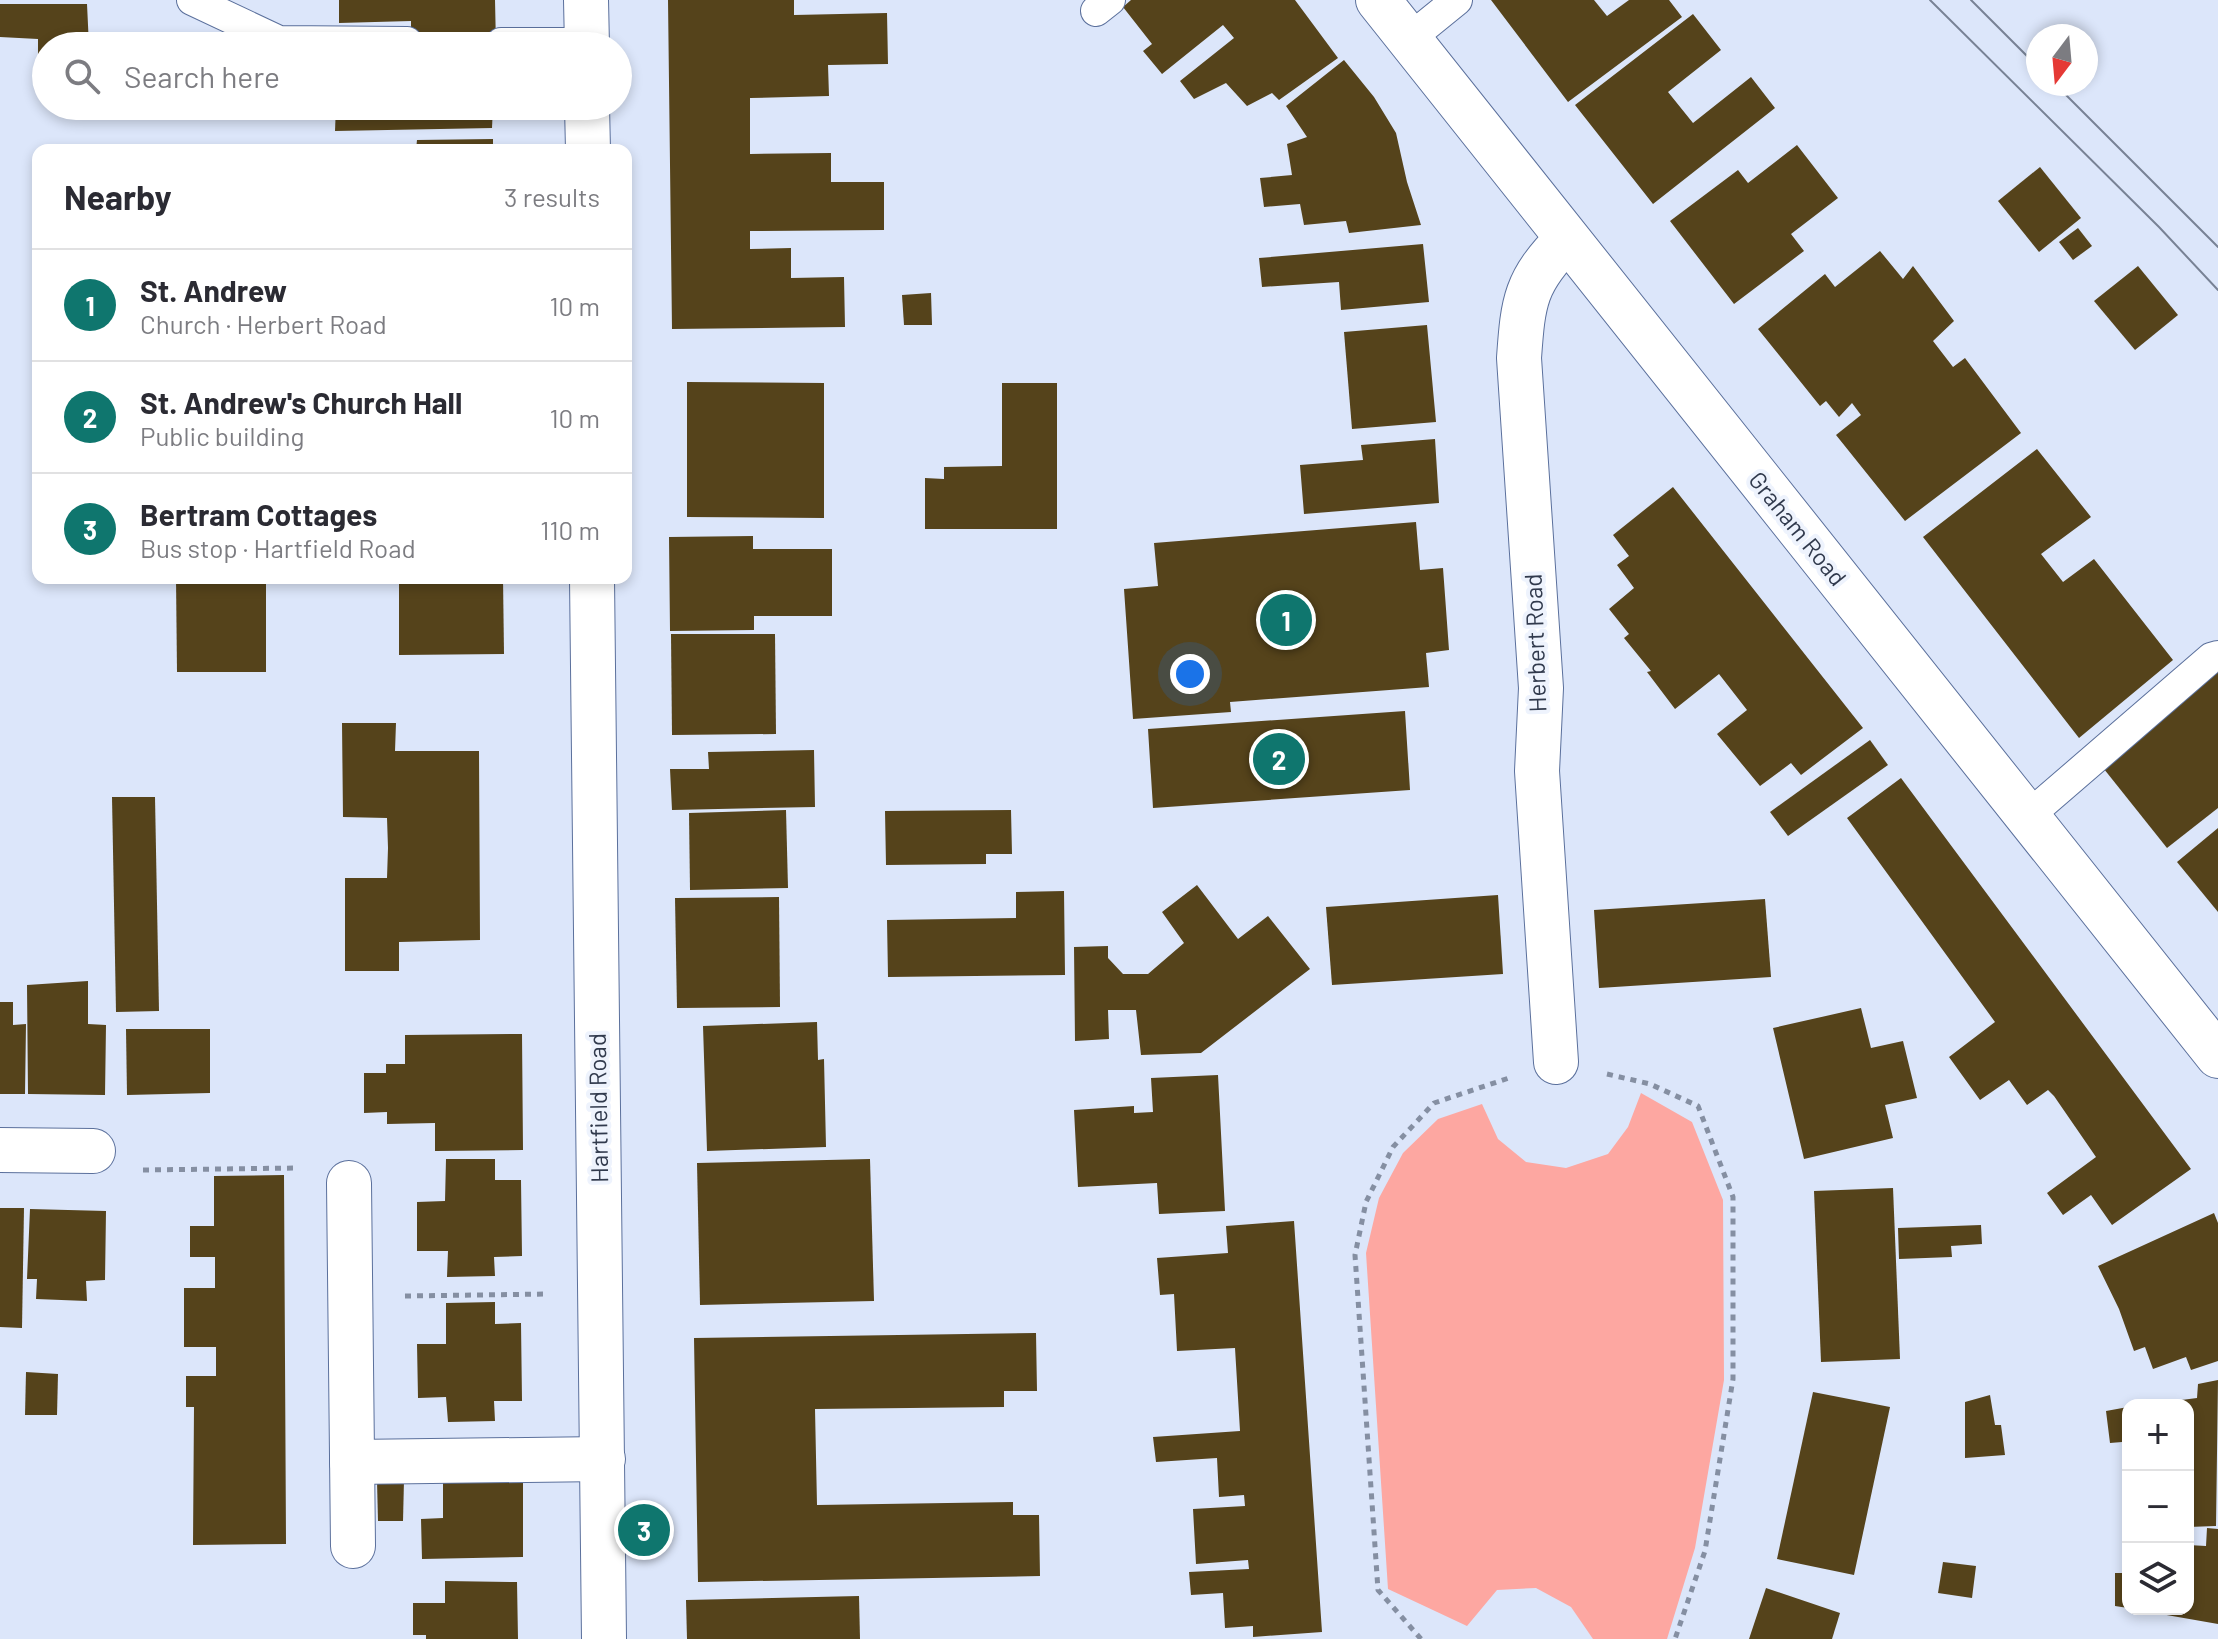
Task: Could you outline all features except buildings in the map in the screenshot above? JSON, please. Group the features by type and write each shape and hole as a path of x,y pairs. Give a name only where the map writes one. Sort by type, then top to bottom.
{"street":[{"path":"586,0 587,32"},
{"name":"Graham Road","path":"1378,0 2218,1056"},
{"path":"587,120 588,144"},
{"name":"Herbert Road","path":"1556,1062 1537,771 1541,688 1519,358 1523,308 1541,265 1567,239"},
{"name":"Hartfield Road","path":"592,584 604,1639"},
{"path":"0,1150 93,1151"},
{"path":"349,1183 353,1546"},
{"path":"352,1462 603,1459"}],"lane":[{"path":"192,0 260,32"},
{"path":"1409,39 1457,0"},
{"path":"2027,817 2211,658 2218,656"}],"path":[{"path":"1421,1639 1378,1590 1355,1255 1366,1202 1393,1147 1434,1103 1556,1062 1650,1084 1698,1106 1733,1197 1733,1379 1705,1551 1675,1639"},
{"path":"93,1151 119,1170 329,1168 349,1183"},
{"path":"352,1297 601,1293"}],"shaded area":[{"path":"1641,1093 1692,1122 1723,1200 1724,1380 1695,1548 1667,1639 1593,1639 1571,1607 1536,1588 1497,1590 1467,1626 1388,1589 1366,1253 1379,1198 1403,1153 1438,1119 1482,1104 1498,1139 1526,1162 1566,1168 1608,1154 1628,1127"}],"tram line":[{"path":"1930,0 2159,227 2218,290"},
{"path":"1971,0 2026,55"},
{"path":"2067,96 2218,247"}],"place":[{"name":"St. Andrew","path":"1286,620"},
{"name":"St. Andrew's Church Hall","path":"1279,759"},
{"name":"Bertram Cottages","path":"644,1530"}]}
